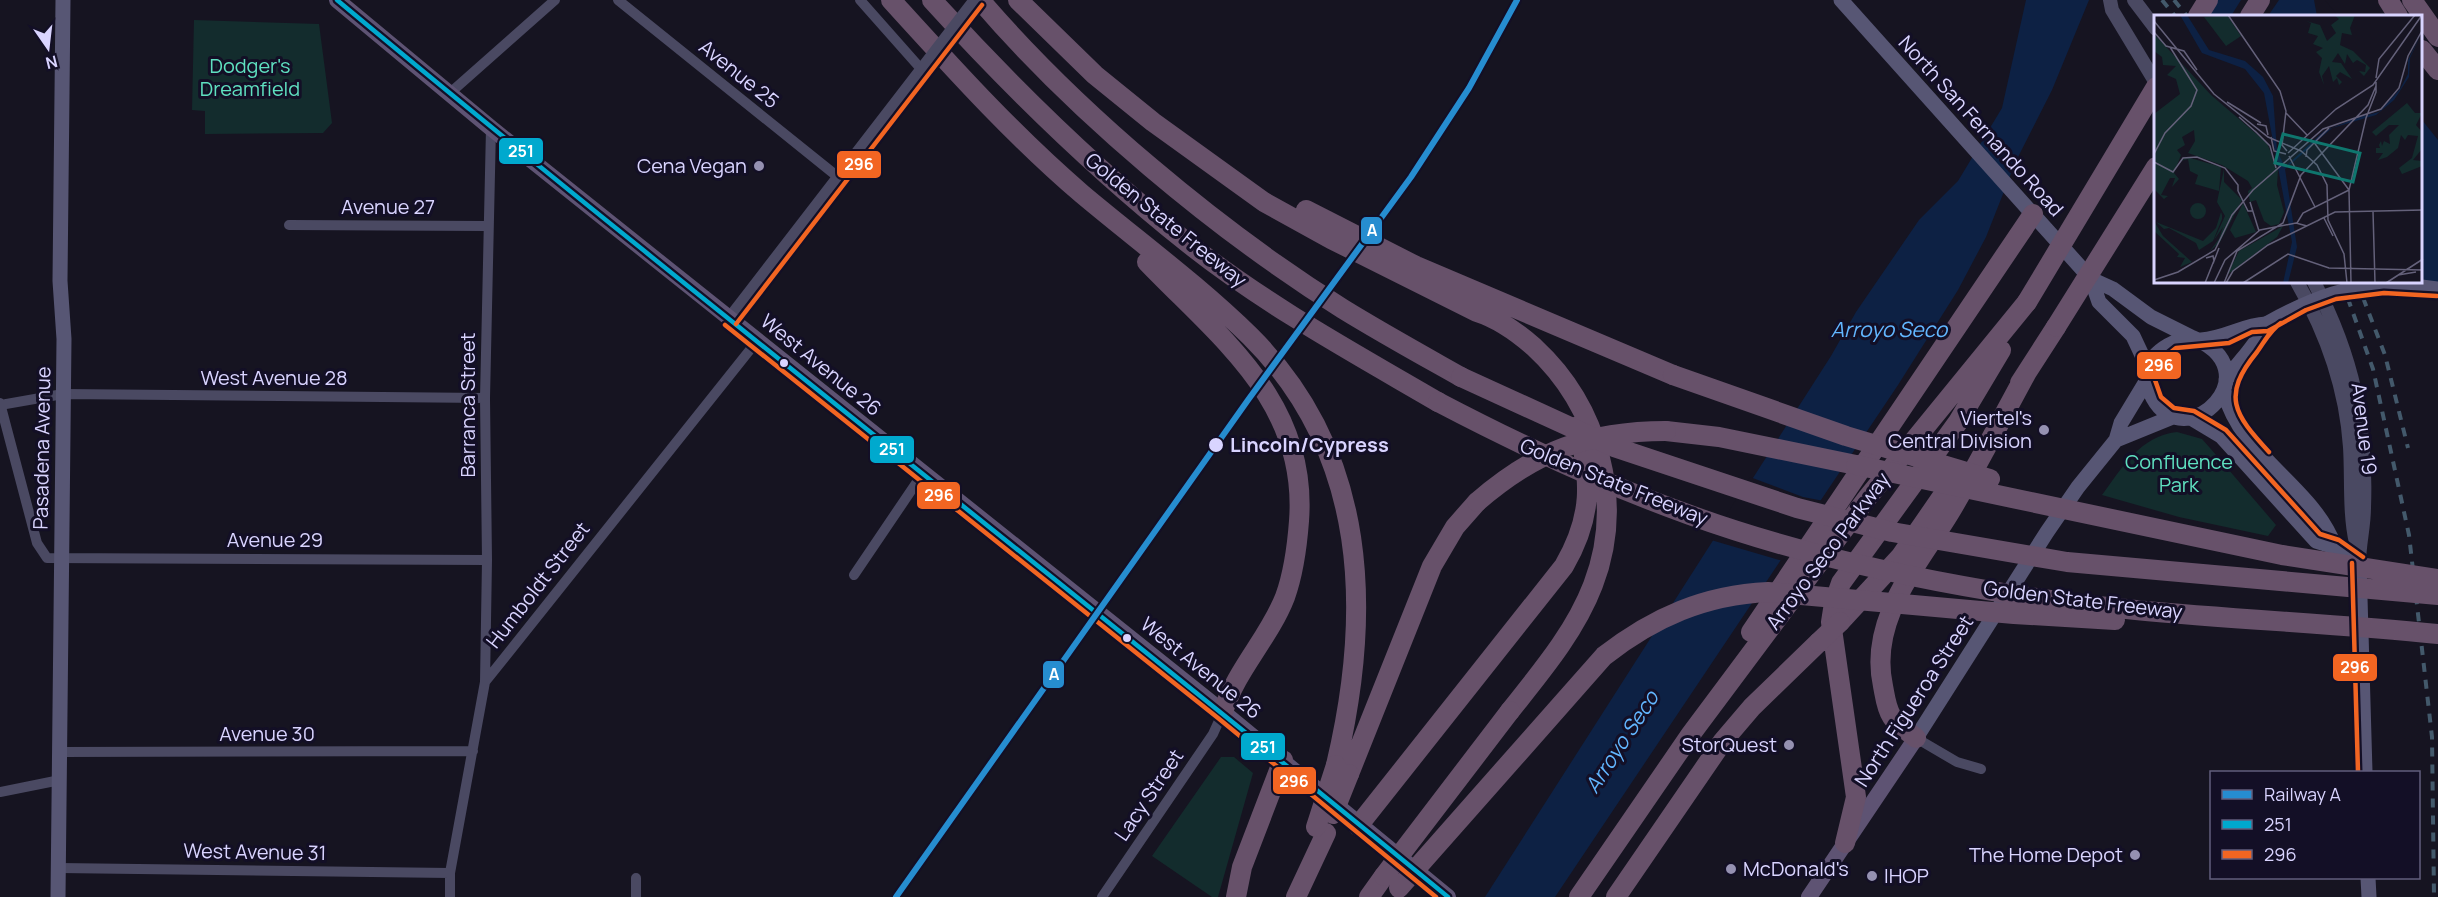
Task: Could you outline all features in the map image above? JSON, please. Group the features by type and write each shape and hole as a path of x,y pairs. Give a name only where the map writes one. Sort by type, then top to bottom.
{"highway":[{"path":"891,0 983,101 1081,193 1251,337 1302,402 1324,444 1348,513 1357,574 1355,662 1343,770"},
{"name":"Golden State Freeway","path":"932,0 1002,76 1058,131 1190,245 1258,294 1438,402 1508,439 1610,484 1691,516 1779,543 1871,568 1994,592 2104,606 2438,634"},
{"name":"Golden State Freeway","path":"978,0 1104,124 1188,196 1290,273 1343,309 1461,377 1614,447 1797,508 1892,532 2067,562 2438,595"},
{"path":"1018,0 1095,75 1153,122 1264,202 1476,312 1494,317 1523,337 1551,363 1568,387 1592,430 1604,469 1606,498 1601,558 1587,599 1554,654 1510,711 1392,887"},
{"path":"2199,15 2208,0"},
{"path":"2251,15 2260,0"},
{"path":"2388,0 2397,15"},
{"path":"2412,0 2423,15"},
{"path":"2423,16 2438,37"},
{"path":"2423,52 2438,70"},
{"name":"Arroyo Seco Parkway","path":"1579,897 1690,734 1868,497 2026,304 2154,88"},
{"path":"1218,167 1256,183 1416,266 1673,375 1846,436 2125,520"},
{"path":"1616,897 1723,741 1752,707 1840,622 1901,556 2027,372 2154,169"},
{"path":"1081,193 1256,376 1284,421 1297,462 1300,506 1294,570 1284,599 1264,637 1230,689 1223,712"},
{"path":"1690,734 1730,664 2032,214"},
{"path":"1845,843 1856,797 1833,652 1831,622 1834,603 1841,583 1958,422 2026,304"},
{"path":"1358,826 1564,566 1585,520 1588,494 1587,463 1577,424 1567,401 1548,374 1520,346 1476,312"},
{"path":"1916,738 1897,723 1886,702 1881,676 1880,651 1885,625 1899,591 1952,509 2027,372"},
{"path":"1298,890 1343,770 1432,566 1455,527 1477,502 1523,465 1565,446 1617,433 1666,431 1719,437 2125,520 2282,555 2438,579"},
{"path":"1369,897 1392,887 1604,656 1636,632 1688,606 1732,595 1768,592 2014,614 2120,620 2223,616"},
{"path":"1236,897 1242,867 1283,760"}],"main road":[{"name":"Pasadena Avenue","path":"58,897 63,394 60,99 63,0"},
{"name":"West Avenue 26","path":"337,0 491,129 1283,760 1358,826 1448,897"},
{"name":"North San Fernando Road","path":"1840,0 2091,279 2113,289 2151,317 2196,339"},
{"name":"North San Fernando Road","path":"2091,279 2098,302 2133,336 2148,374"},
{"path":"2365,771 2359,558 2316,541 2221,436 2191,418 2175,416 2155,402 2148,374 2161,348 2173,341 2228,336 2250,325 2266,324 2303,303 2334,292 2384,285 2438,289"},
{"path":"2191,418 2211,410 2225,386 2261,338 2266,324"},
{"path":"2196,339 2221,358 2230,412 2241,432 2327,525 2335,547"},
{"name":"North Figueroa Street","path":"1809,897 1916,738 2078,487 2116,440 2121,423 2148,374"},
{"name":"North Figueroa Street","path":"2116,440 2175,416"},
{"path":"2368,879 2368,897"}],"street":[{"path":"450,93 555,0"},
{"name":"Avenue 25","path":"618,0 838,177"},
{"path":"860,0 922,70"},
{"path":"730,319 838,177 978,0"},
{"path":"2110,0 2112,10 2154,82"},
{"path":"2134,0 2154,26"},
{"name":"Barranca Street","path":"485,682 487,560 485,398 491,129"},
{"name":"Avenue 27","path":"289,225 488,226"},
{"name":"Avenue 19","path":"2297,284 2312,308 2337,375 2346,415 2354,535 2359,558"},
{"name":"Avenue 19","path":"2315,284 2343,344 2360,410 2365,496 2359,558"},
{"name":"Humboldt Street","path":"450,897 450,873 485,682 757,341"},
{"name":"West Avenue 28","path":"0,404 63,394 485,398"},
{"path":"0,404 37,543 47,558 62,558"},
{"path":"854,574 923,473"},
{"name":"Avenue 29","path":"62,558 487,560"},
{"name":"Lacy Street","path":"1102,897 1213,734 1223,712"},
{"path":"1916,738 1958,762 1981,769"},
{"name":"Avenue 30","path":"60,752 473,751"},
{"path":"0,792 60,780"},
{"name":"West Avenue 31","path":"59,868 450,873"},
{"path":"636,878 636,897"}],"green space":[{"name":"Dodger's Dreamfield","path":"194,20 319,24 332,123 323,133 205,134 205,111 192,110"},
{"name":"Confluence Park","path":"2177,432 2202,439 2210,448 2276,525 2268,536 2179,517 2102,495 2125,464 2142,447 2152,440"},
{"path":"1221,757 1234,757 1253,773 1218,897 1212,897 1152,856"}],"water":[{"name":"Arroyo Seco","path":"2026,0 2089,0 2052,90 2016,161 1986,237 1958,290 1898,385 1555,897 1485,897 1831,356 1856,312 1919,220 1958,181 2002,108"},
{"path":"2200,0 2322,0 2334,15 2212,15"},
{"path":"2423,121 2438,140 2438,300 2423,279"}],"pier":[{"path":"2241,0 2279,0 2269,15 2232,15"},
{"path":"2314,0 2325,0 2337,15 2317,15"},
{"path":"1750,477 1803,497 1824,501 1783,561 1711,540"}],"railway":[{"path":"2162,0 2174,15"},
{"path":"2174,0 2186,15"},
{"path":"2343,284 2373,369 2409,535 2432,737 2434,897"},
{"path":"2358,284 2385,355 2408,448"}],"rail line":[{"name":"A","path":"896,897 1248,400 1411,177 1469,88 1517,0"}],"transit line":[{"name":"251","path":"337,0 613,226 1171,672 1448,897"},
{"name":"296","path":"736,324 982,5"},
{"name":"296","path":"2363,557 2339,540 2320,534 2226,430 2194,411 2174,408 2161,397 2155,380 2160,361 2176,348 2229,343 2252,332 2268,331 2306,310 2336,299 2384,293 2437,296"},
{"name":"296","path":"2269,452 2247,427 2240,415 2236,404 2236,393 2246,367 2271,332 2281,323"},
{"name":"296","path":"725,325 1218,718 1436,897"},
{"name":"296","path":"2352,563 2358,771"}],"place":[{"name":"Cena Vegan","path":"759,166"},
{"name":"Viertel's Central Division","path":"2044,430"},
{"name":"Lincoln/Cypress","path":"1216,445"},
{"name":"StorQuest","path":"1789,745"},
{"name":"The Home Depot","path":"2135,855"},
{"name":"McDonald's","path":"1731,869"},
{"name":"IHOP","path":"1872,876"}]}
